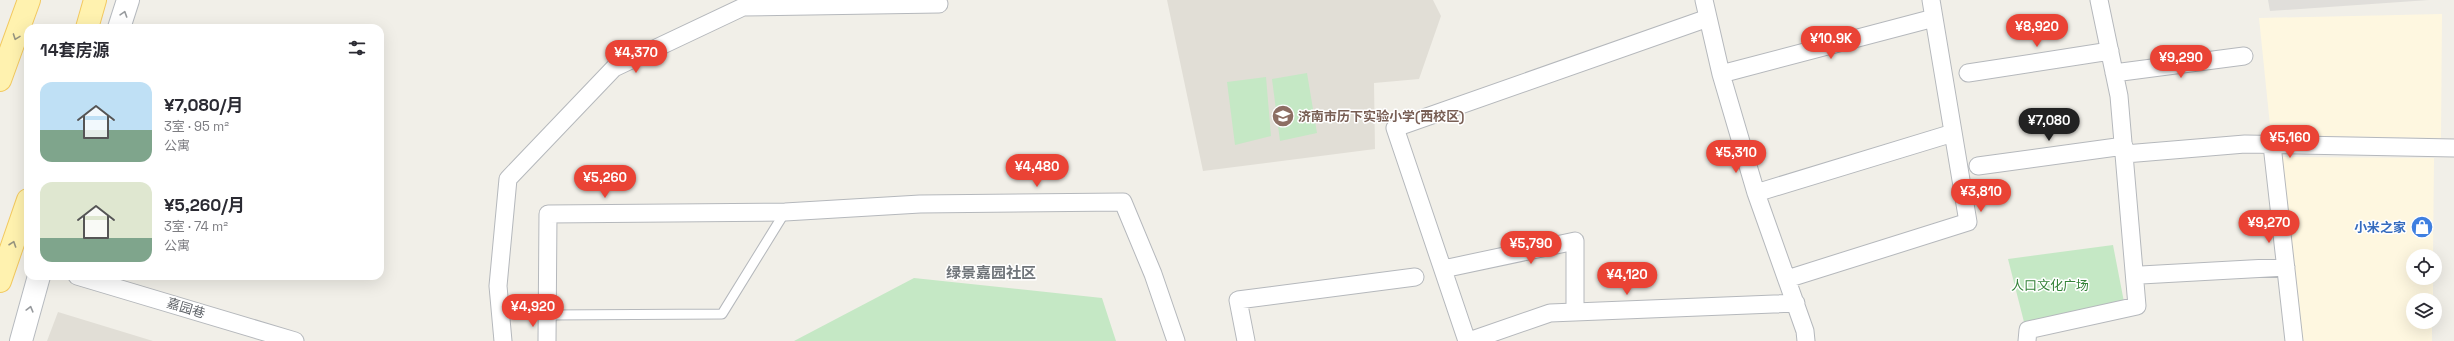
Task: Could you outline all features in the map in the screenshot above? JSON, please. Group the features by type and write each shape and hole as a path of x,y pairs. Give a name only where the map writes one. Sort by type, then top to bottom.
{"main road":[{"path":"0,80 29,0"},
{"path":"88,24 95,0"},
{"path":"0,281 24,212"}],"street":[{"path":"120,24 128,0"},
{"path":"1704,0 1721,74 1756,193 1796,303 1806,341"},
{"path":"1787,279 1968,222 1931,0"},
{"path":"2026,341 2028,330 2137,306 2125,150 2119,96 2099,0"},
{"path":"503,341 498,286 508,179 614,68 743,8 939,4"},
{"path":"1708,18 1395,128 1468,341 1550,313 1796,303"},
{"path":"1721,74 1934,18"},
{"path":"1968,74 2110,51"},
{"path":"2114,73 2244,56"},
{"path":"1756,193 1953,133"},
{"path":"1978,166 2125,150 2245,144 2454,148"},
{"path":"2272,144 2294,341"},
{"path":"547,341 548,214 785,212 920,204 1123,202 1153,274 1176,341"},
{"path":"1448,268 1575,241 1575,312"},
{"path":"2141,275 2286,267"},
{"path":"1246,341 1238,300 1415,276"},
{"path":"21,341 38,280"},
{"name":"嘉园巷","path":"90,280 292,340"}],"lane":[{"path":"548,315 722,314 785,212"}],"shaded area":[{"name":"济南市历下实验小学(西校区)","path":"1167,0 1433,0 1441,16 1419,79 1374,83 1375,149 1203,171"},
{"path":"2268,0 2429,0 2270,11"},
{"path":"2442,14 2441,138 2271,135 2259,18"},
{"path":"2273,157 2434,158 2433,249 2406,249 2406,285 2433,285 2433,293 2406,293 2406,329 2432,329 2432,341 2291,341"},
{"path":"58,312 153,341 47,341"}],"green space":[{"path":"1307,73 1317,133 1280,141 1272,79"},
{"path":"1266,77 1271,136 1235,145 1227,82"},
{"name":"人口文化广场","path":"2113,245 2124,302 2024,322 2008,259"},
{"path":"914,278 1102,298 1116,341 794,341"}],"place":[{"name":"济南市历下实验小学(西校区)","path":"1283,116"},
{"name":"小米之家","path":"2422,227"}],"district":[{"name":"绿景嘉园社区","path":"991,272"}]}
